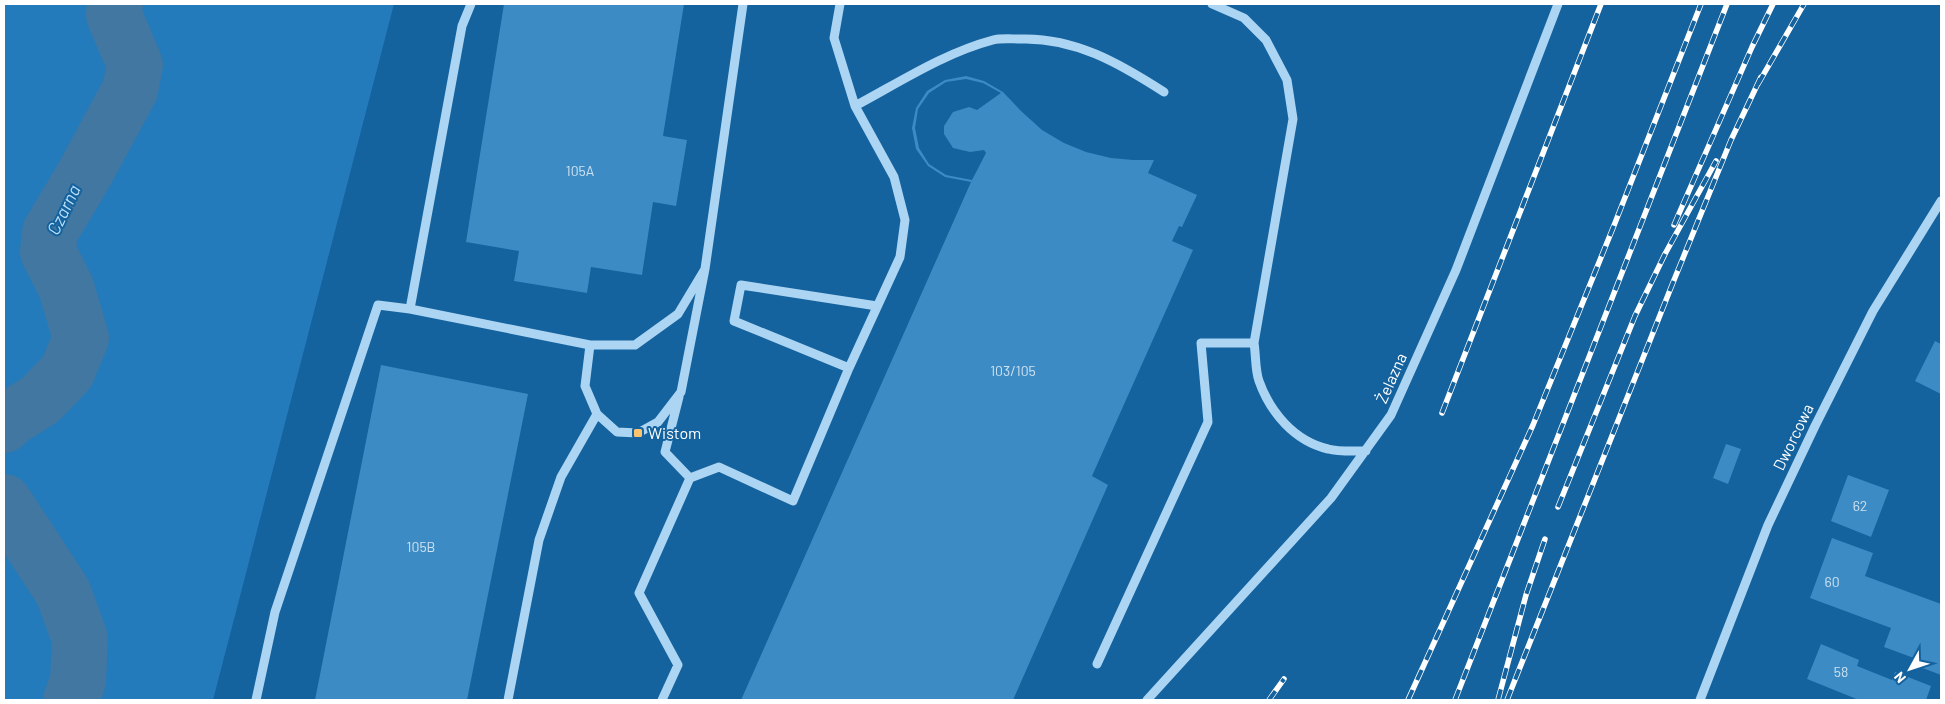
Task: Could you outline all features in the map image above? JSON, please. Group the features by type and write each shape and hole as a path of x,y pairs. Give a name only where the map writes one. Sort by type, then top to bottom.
{"street":[{"path":"410,309 462,26 471,4"},
{"path":"690,478 665,452 680,392 705,270 743,4"},
{"path":"662,700 678,665 639,593 690,478 719,467 794,501 850,368 900,257 905,220 894,177 856,106 834,38 840,4"},
{"path":"1212,4 1244,18 1266,40 1287,80 1293,119 1254,343 1259,380 1276,415 1296,434 1329,450 1366,452"},
{"name":"Żelazna","path":"1147,700 1331,498 1391,415 1456,270 1558,4"},
{"path":"856,106 953,54 995,39 1040,38 1084,48 1127,68 1164,92"},
{"name":"Dworcowa","path":"1700,700 1768,525 1815,426 1873,311 1941,201"},
{"path":"256,700 275,612 378,305 410,309 590,345 636,345 678,314 705,270"},
{"path":"850,368 734,321 741,285 877,306"},
{"path":"1097,664 1208,422 1201,343 1254,343"},
{"path":"590,345 585,386 597,414 617,432 638,433 658,422 680,392"},
{"path":"508,700 539,540 561,476 597,414"}],"shaded area":[{"path":"4,4 394,4 213,700 4,700"}],"building":[{"path":"504,4 684,4 663,136 687,140 676,206 653,202 642,275 591,267 587,293 514,281 519,251 466,242"},
{"path":"966,76 984,81 1003,92 1042,130 1064,143 1086,152 1111,158 1154,160 1148,173 1197,195 1182,227 1179,226 1172,241 1193,250 1092,476 1108,485 1013,700 741,700 971,182 945,177 928,166 916,149 912,128 916,108 927,91 945,80","holes":["966,79 983,83 1001,93 977,110 969,107 953,112 944,126 944,134 953,148 970,152 984,150 986,153 972,180 946,175 929,164 919,148 915,128 918,109 929,93 946,82"]},
{"path":"1935,341 1941,344 1941,394 1915,381"},
{"path":"381,365 528,394 467,700 315,700"},
{"path":"1726,444 1741,449 1728,484 1713,478"},
{"path":"1848,475 1889,490 1871,537 1831,521"},
{"path":"1832,538 1873,553 1865,576 1941,604 1941,675 1920,667 1922,661 1884,647 1891,628 1810,598"},
{"path":"1821,644 1859,660 1857,666 1892,680 1895,672 1931,686 1926,700 1859,700 1807,679"}],"waterway":[{"name":"Czarna","path":"4,425 8,420 40,400 67,372 81,338 66,287 48,252 50,232 84,175 130,90 135,65 114,15 115,4"},
{"name":"Czarna","path":"4,502 63,592 80,639 78,681 71,700"}],"railway":[{"path":"1442,413 1601,4"},
{"path":"1408,700 1533,425 1701,4"},
{"path":"1455,700 1727,4"},
{"path":"1674,225 1752,47 1773,4"},
{"path":"1758,84 1804,4"},
{"path":"1507,700 1731,140 1761,77"},
{"path":"1558,507 1635,316 1665,254 1716,161"},
{"path":"1498,700 1526,595 1545,539"},
{"path":"1269,700 1284,679"}],"place":[{"name":"Wistom","path":"638,433"}]}
